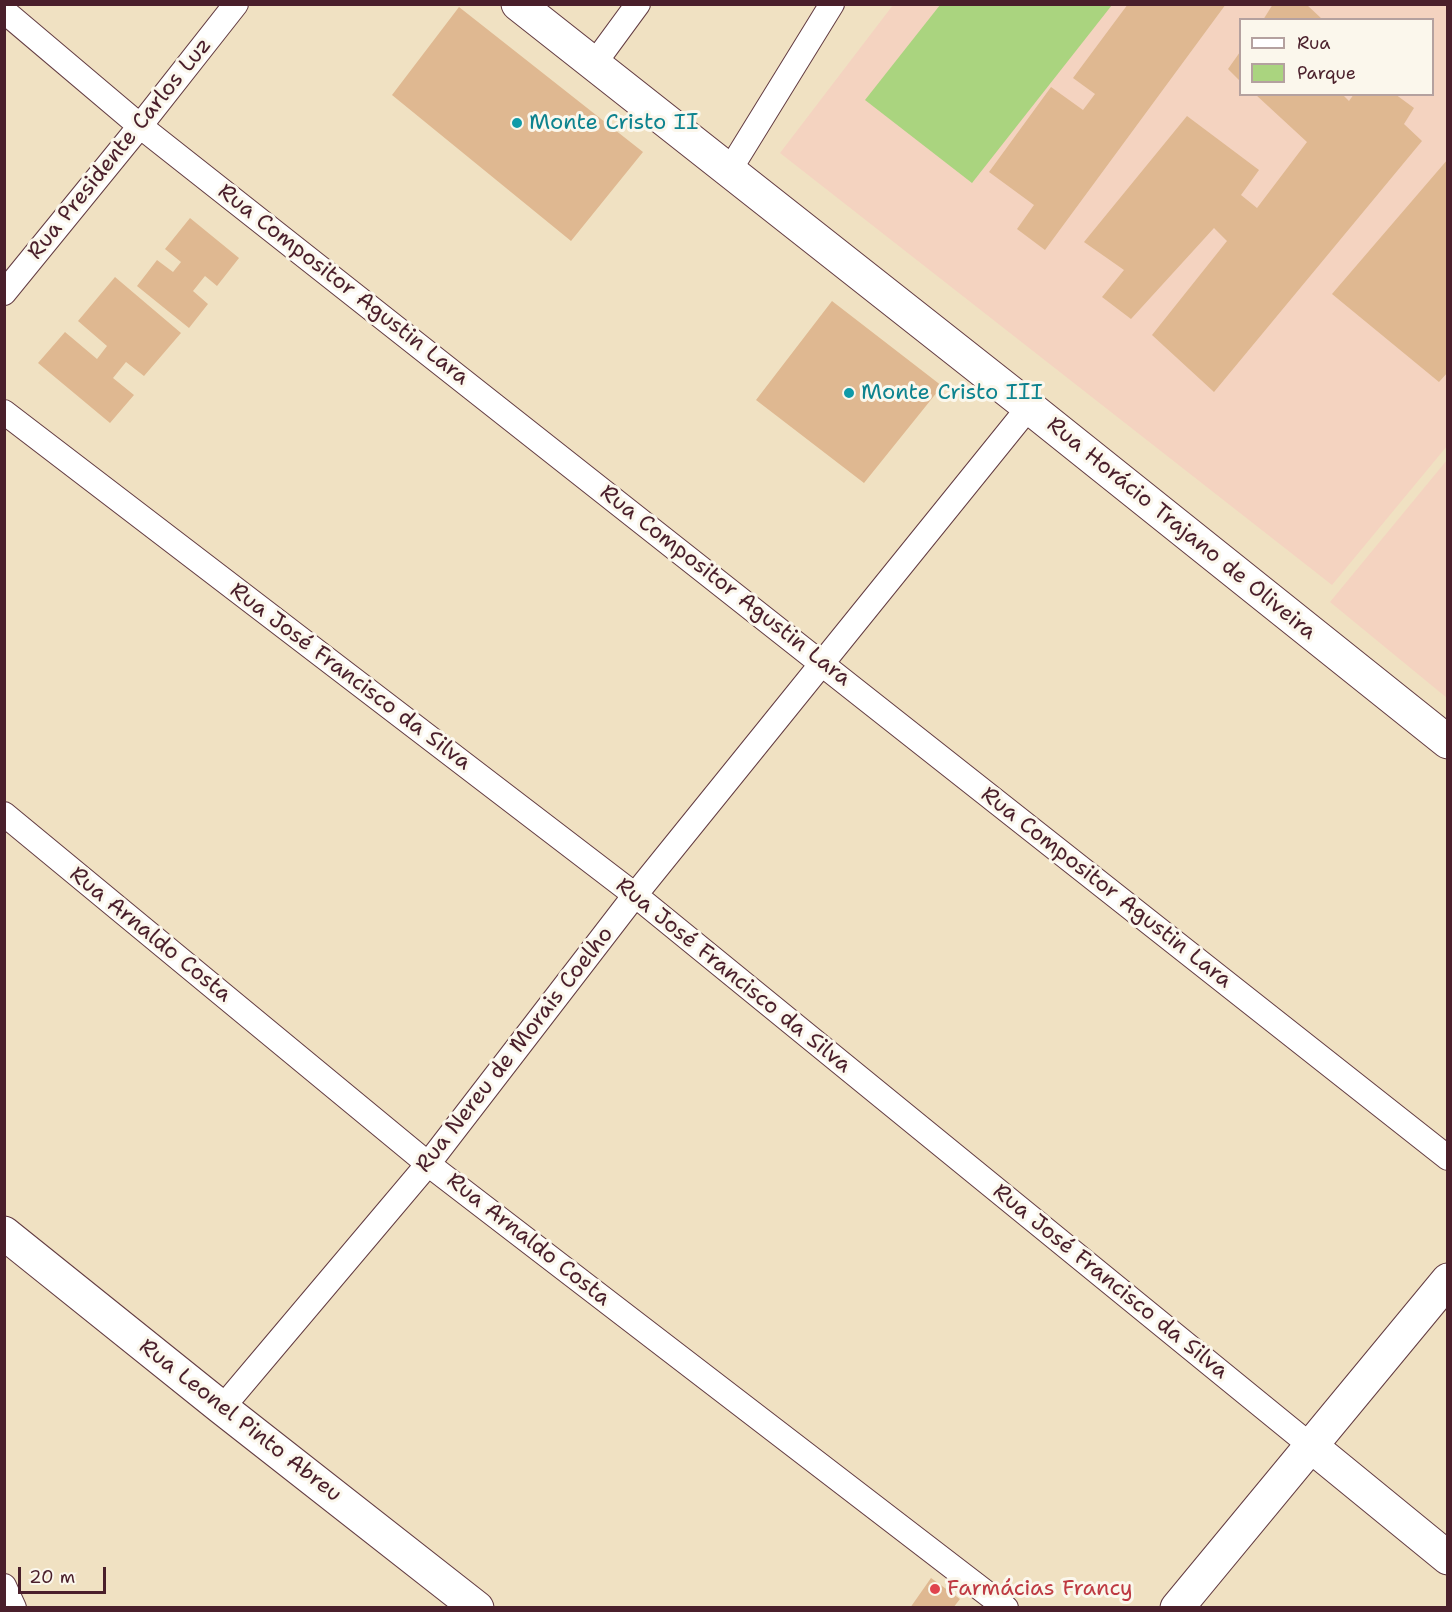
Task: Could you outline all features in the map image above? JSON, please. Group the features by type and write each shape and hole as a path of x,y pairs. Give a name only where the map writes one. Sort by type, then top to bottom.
{"main road":[{"name":"Rua Horácio Trajano de Oliveira","path":"518,4 1029,406 1448,742"},
{"name":"Rua Leonel Pinto Abreu","path":"4,1233 477,1608"},
{"path":"1177,1608 1448,1280"},
{"name":"Rua José Francisco da Silva","path":"1311,1446 1448,1558"}],"street":[{"name":"Rua Presidente Carlos Luz","path":"4,293 236,4"},
{"path":"594,64 638,4"},
{"path":"729,171 832,4"},
{"name":"Rua Compositor Agustin Lara","path":"4,11 140,126 1448,1158"},
{"name":"Rua Nereu de Morais Coelho","path":"222,1408 429,1164 635,895 1029,406"},
{"name":"Rua José Francisco da Silva","path":"4,412 635,895 1311,1446"},
{"name":"Rua Arnaldo Costa","path":"4,814 429,1164 1006,1608"},
{"path":"4,1586 14,1608"}],"shaded area":[{"path":"893,5 1447,5 1447,446 1332,585 780,153"},
{"path":"1447,460 1447,698 1330,602"}],"green space":[{"path":"940,5 1112,5 972,183 865,100"}],"building":[{"path":"1128,4 1226,4 1045,250 1017,229 1034,205 989,172 1051,87 1083,110 1095,94 1073,78"},
{"path":"1273,4 1306,4 1321,18 1264,18"},
{"name":"Monte Cristo II","path":"459,7 643,152 571,241 392,95"},
{"path":"1239,53 1239,80 1228,69"},
{"path":"1257,96 1344,96 1349,101 1353,96 1398,96 1414,108 1404,124 1422,141 1214,392 1152,335 1227,241 1214,228 1131,319 1102,297 1124,270 1084,242 1187,116 1259,170 1241,195 1257,208 1307,142"},
{"path":"1448,159 1448,372 1439,382 1332,294"},
{"path":"190,218 239,258 217,286 205,276 193,291 208,304 189,328 137,286 157,260 173,272 181,262 165,249"},
{"path":"115,277 181,333 144,376 126,362 113,378 134,395 110,423 38,363 65,332 97,359 107,346 78,321"},
{"name":"Monte Cristo III","path":"832,301 942,386 864,483 756,400"},
{"name":"Farmácias Francy","path":"931,1578 960,1599 953,1608 910,1608"}],"place":[{"name":"Monte Cristo II","path":"517,123"},
{"name":"Monte Cristo III","path":"849,393"},
{"name":"Farmácias Francy","path":"935,1589"}]}
